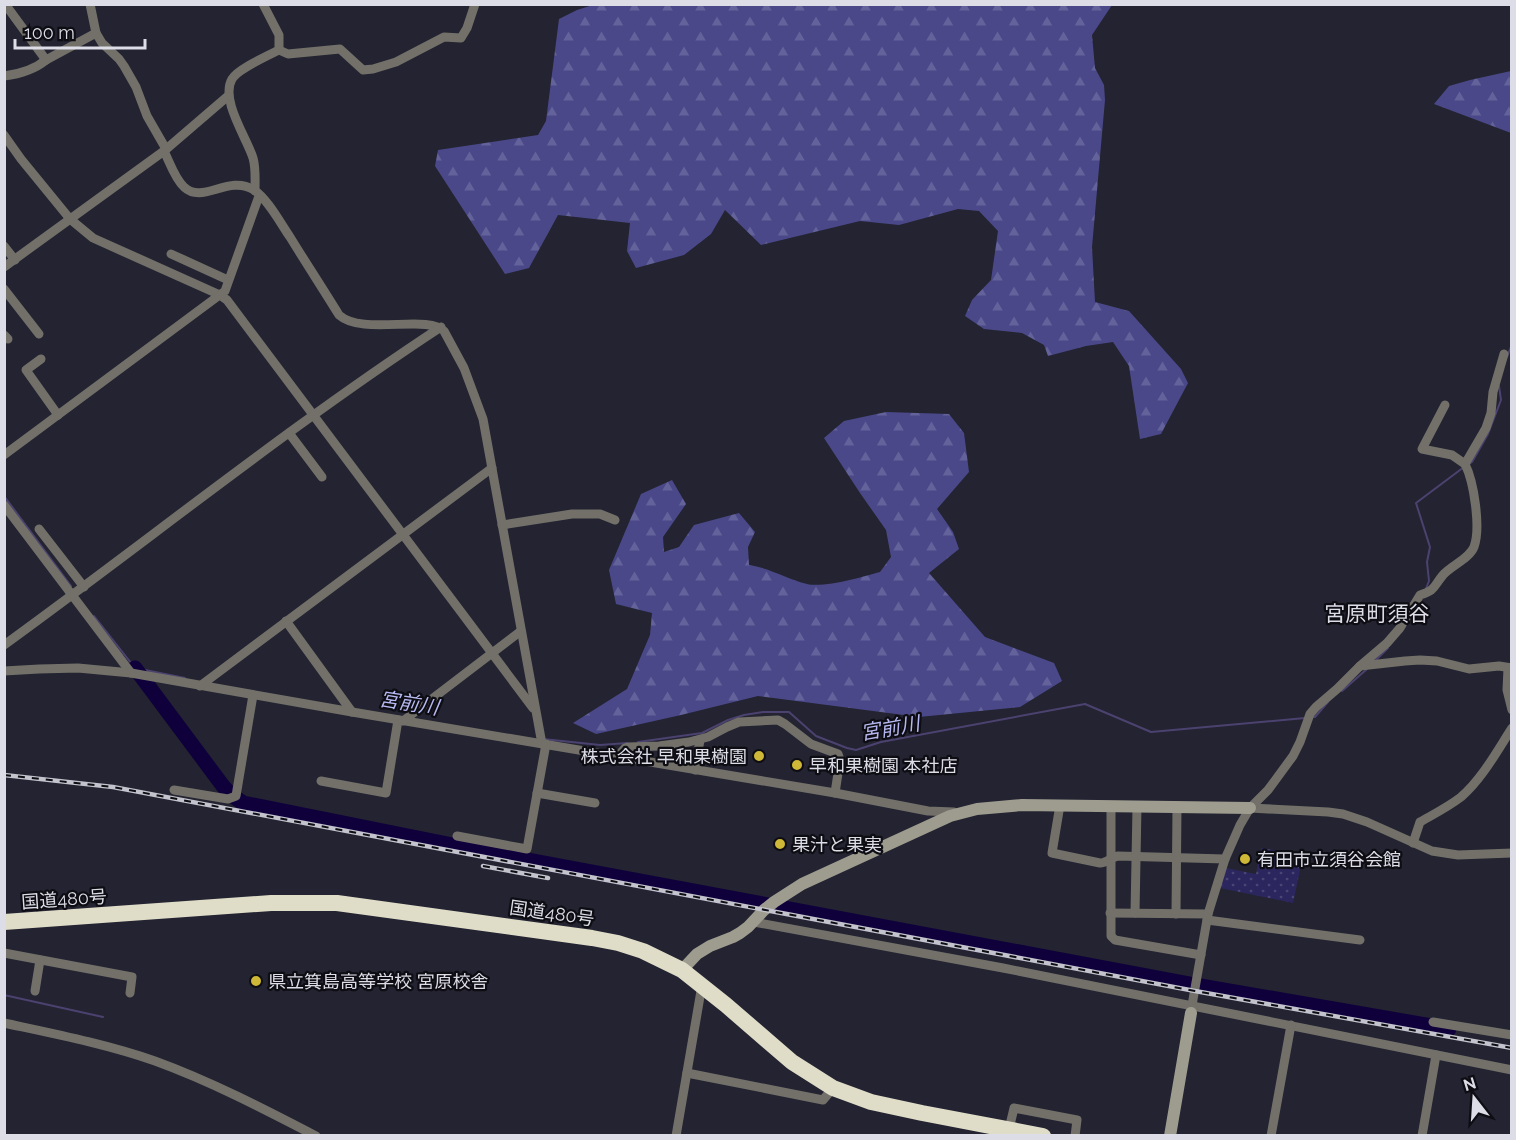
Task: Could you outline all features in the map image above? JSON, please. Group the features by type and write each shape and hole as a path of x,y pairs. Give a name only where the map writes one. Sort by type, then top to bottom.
{"highway":[{"name":"国道480号","path":"4,922 271,903 337,903 618,943 642,951 682,970 792,1062 833,1088 871,1102 1043,1136"}],"street":[{"path":"5,4 46,60"},
{"path":"90,4 96,33 102,43 119,59 136,87 147,117 182,185 191,192 203,193 227,185 248,187 257,193 278,219 344,320 365,324 428,324 441,327 456,351 483,419 535,710 544,744 527,849 457,836"},
{"path":"263,4 279,35 279,50"},
{"path":"279,50 288,54 340,49 363,69 373,69 396,62 444,37 461,38 475,4"},
{"path":"4,76 24,73 40,66 46,60 96,33"},
{"path":"4,455 225,291 257,193 254,161 228,96 231,80 238,72 279,50"},
{"path":"4,267 165,150 228,96"},
{"path":"4,135 70,219 93,238 227,300 535,710"},
{"path":"4,246 15,260"},
{"path":"171,254 228,280"},
{"path":"4,290 39,334"},
{"path":"4,645 374,371 441,327"},
{"path":"1465,464 1486,428 1491,414 1493,392 1504,354"},
{"path":"41,358 26,370 58,415"},
{"path":"1170,1136 1208,917 1225,859 1240,825 1250,808 1268,790 1293,756 1310,714 1387,643 1400,628 1420,595 1431,592 1444,574 1474,548 1476,507 1469,472 1465,464 1452,455 1422,448 1445,405"},
{"path":"289,433 322,477"},
{"path":"200,686 492,468"},
{"path":"4,505 131,673"},
{"path":"502,525 572,514 600,514 615,520"},
{"path":"39,529 84,587"},
{"path":"286,621 352,712"},
{"path":"321,781 386,793 401,720 521,631"},
{"path":"1360,666 1420,660 1437,661 1469,669 1498,666 1510,668 1507,690 1512,711"},
{"path":"4,671 78,668 131,673 835,793 928,811 959,813 1009,805 1060,805 1250,808 1328,812 1367,822 1432,851 1458,855 1512,853"},
{"path":"174,790 228,799 236,796 253,695"},
{"path":"616,757 628,747 700,740 740,722 781,721 811,744 838,754 840,764 835,793"},
{"path":"1413,843 1420,822 1447,806 1472,786 1512,728"},
{"path":"694,770 700,740"},
{"path":"537,793 595,803"},
{"path":"1060,805 1052,853 1100,863 1118,856 1225,859"},
{"path":"1111,806 1110,934 1113,939 1201,955"},
{"path":"1135,913 1137,806"},
{"path":"1176,914 1177,807"},
{"path":"682,970 697,954 733,937 754,922 774,902 802,884 959,813"},
{"path":"1110,913 1208,917 1360,940"},
{"path":"754,922 1191,1009 1291,1025 1512,1070"},
{"path":"4,953 132,977 130,993"},
{"path":"35,991 40,960"},
{"path":"676,1136 702,985"},
{"path":"1433,1022 1512,1035"},
{"path":"4,1023 93,1042 155,1061 208,1083 316,1136"},
{"path":"1271,1136 1291,1025"},
{"path":"1422,1136 1437,1055"},
{"path":"687,1073 823,1100 833,1088"},
{"path":"1009,1129 1014,1108 1077,1120 1075,1136"}],"green space":[{"path":"596,4 1112,5 1092,35 1095,68 1104,85 1105,100 1092,247 1095,302 1129,311 1181,369 1188,383 1161,434 1140,439 1129,366 1113,342 1048,356 1044,345 1022,333 984,329 965,316 972,300 991,280 998,231 979,211 958,209 899,225 860,221 761,245 725,210 711,234 684,255 636,268 627,251 630,223 558,215 529,268 505,274 435,166 438,150 538,135 546,121 559,19"},
{"path":"1511,71 1511,133 1434,104 1449,86"},
{"path":"886,412 949,414 964,433 969,472 937,509 953,532 959,549 929,573 985,637 1054,663 1062,681 1020,707 919,717 758,696 596,734 573,723 627,689 650,635 652,613 616,604 609,570 641,494 672,480 686,504 663,537 664,552 679,547 694,525 739,513 755,532 748,547 749,565 815,585 880,572 891,557 886,530 824,438 844,421"}],"shaded area":[{"path":"1261,848 1298,854 1302,861 1293,903 1220,888 1226,868 1256,874"}],"waterway":[{"name":"宮前川","path":"1507,357 1512,344"},
{"name":"宮前川","path":"1469,464 1488,434 1501,400 1499,386"},
{"name":"宮前川","path":"1425,591 1429,581 1427,562 1430,547 1416,503 1464,467"},
{"name":"宮前川","path":"4,496 71,586"},
{"name":"宮前川","path":"94,616 135,668 185,678"},
{"name":"宮前川","path":"1375,661 1388,648"},
{"path":"135,668 223,786 243,803 512,857 1190,984 1449,1029"},
{"name":"宮前川","path":"1342,691 1367,669"},
{"name":"宮前川","path":"1313,717 1328,702"},
{"name":"宮前川","path":"638,742 702,733 728,720 763,712 789,712 816,736 856,750 881,742 1085,704 1151,732 1305,718"},
{"name":"宮前川","path":"543,739 600,745 627,743"},
{"path":"4,995 103,1017"}],"railway":[{"path":"4,775 113,787 1195,991 1512,1048"},
{"path":"483,866 548,878"}],"place":[{"name":"株式会社 早和果樹園","path":"759,756"},
{"name":"早和果樹園 本社店","path":"797,765"},
{"name":"果汁と果実","path":"780,844"},
{"name":"有田市立須谷会館","path":"1245,859"},
{"name":"県立箕島高等学校 宮原校舎","path":"256,981"}],"district":[{"name":"宮原町須谷","path":"1377,613"}]}
